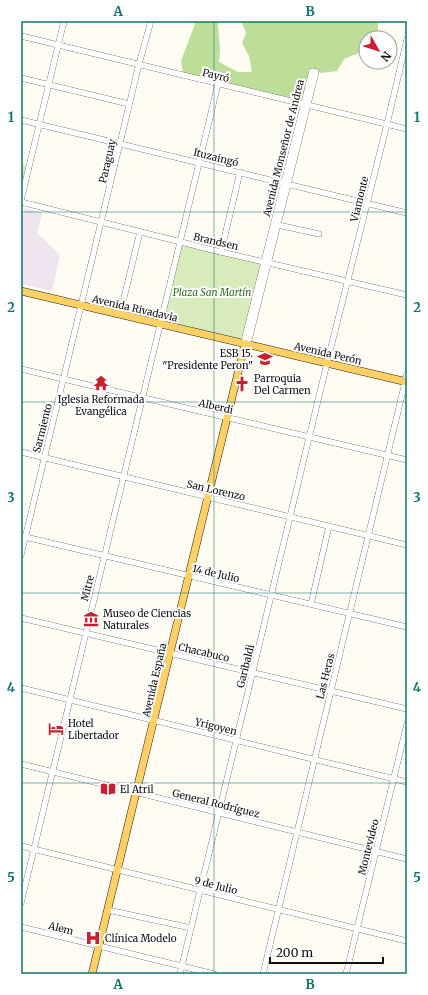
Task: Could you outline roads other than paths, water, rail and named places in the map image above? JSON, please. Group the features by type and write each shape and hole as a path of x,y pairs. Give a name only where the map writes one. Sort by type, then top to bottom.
{"main road":[{"name":"Avenida Rivadavia","path":"21,291 245,344"},
{"name":"Avenida Perón","path":"245,344 406,382"},
{"name":"Avenida España","path":"92,974 245,344"}],"street":[{"path":"21,201 64,21"},
{"name":"Paraguay","path":"81,305 129,104 151,21"},
{"name":"Payró","path":"21,36 407,129"},
{"name":"Viamonte","path":"327,363 368,203 407,39"},
{"name":"Avenida Monseñor de Andrea","path":"245,344 249,340 266,262 306,105 316,72 312,71 306,105"},
{"path":"21,78 129,104"},
{"name":"Mitre","path":"21,903 143,398 198,162 218,84"},
{"name":"Ituzaingó","path":"21,120 407,213"},
{"path":"221,252 240,172"},
{"name":"Avenida Monseñor de Andrea","path":"266,262 278,225 286,183"},
{"name":"Brandsen","path":"21,201 179,242 407,295"},
{"path":"278,225 318,234"},
{"path":"120,314 140,232"},
{"name":"Sarmiento","path":"21,555 23,536 64,379 81,305"},
{"name":"Garibaldi","path":"180,974 327,363"},
{"name":"Alberdi","path":"21,369 407,460"},
{"name":"Las Heras","path":"263,974 407,374"},
{"name":"San Lorenzo","path":"21,452 407,545"},
{"path":"311,604 329,526"},
{"name":"14 de Julio","path":"23,536 407,627"},
{"name":"Chacabuco","path":"21,618 407,709"},
{"name":"Yrigoyen","path":"21,688 407,782"},
{"name":"Montevideo","path":"346,974 407,724"},
{"name":"General Rodríguez","path":"21,764 407,859"},
{"name":"9 de Julio","path":"21,846 407,941"},
{"path":"108,910 191,928"},
{"name":"Alem","path":"21,927 214,974"}],"place":[{"name":"ESB 15. \"Presidente Peron\"","path":"265,359"},
{"name":"Iglesia Reformada Evangélica","path":"101,383"},
{"name":"Parroquia Del Carmen","path":"242,384"},
{"name":"Museo de Ciencias Naturales","path":"91,619"},
{"name":"Hotel Libertador","path":"56,729"},
{"name":"El Atril","path":"108,789"},
{"name":"Clínica Modelo","path":"93,938"}],"park label":[{"name":"Plaza San Martín","path":"212,292"}]}
